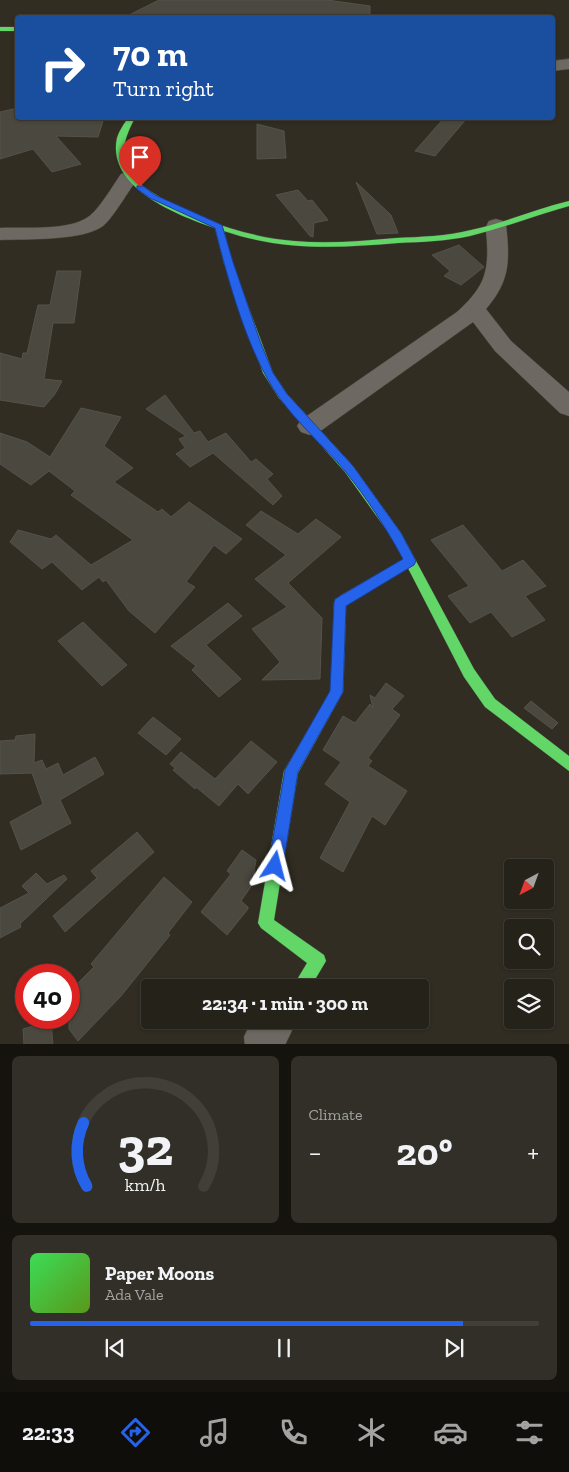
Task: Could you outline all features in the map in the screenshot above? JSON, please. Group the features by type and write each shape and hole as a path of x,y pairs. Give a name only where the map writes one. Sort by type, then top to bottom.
{"street":[{"path":"0,29 15,29"},
{"path":"555,66 569,64"},
{"path":"130,120 121,137 119,151 120,164 128,178 152,196 219,226 286,243 318,245 447,237 496,225 569,203"},
{"path":"0,234 70,230 92,225 97,221 128,178"},
{"path":"310,426 474,309 495,281 499,258 496,225"},
{"path":"219,226 228,262 268,373 283,396 349,469 397,536 469,673 490,703 569,764"},
{"path":"474,309 502,346 569,407"},
{"path":"306,979 318,961 266,923 292,770 337,692 340,603 410,561"},
{"path":"265,1044 264,1037 270,1029"}],"building":[{"path":"159,0 327,0 370,6 370,15 129,15"},
{"path":"15,109 15,120 103,121 98,137 56,136 81,164 52,172 33,149 0,159 0,112"},
{"path":"442,120 465,120 435,156 415,151"},
{"path":"257,124 284,131 286,158 257,159"},
{"path":"356,182 391,215 398,233 377,234"},
{"path":"298,190 308,201 312,200 328,220 314,223 313,237 310,236 276,195"},
{"path":"459,245 484,267 461,285 444,276 450,271 432,255"},
{"path":"57,271 81,271 74,323 53,323 44,379 62,381 55,394 44,407 0,400 0,353 22,359 23,353 27,353 38,305 50,305"},
{"path":"165,395 194,433 200,431 208,442 226,433 251,462 256,459 273,474 267,479 282,496 273,505 213,453 190,467 176,454 185,448 179,439 186,436 146,409"},
{"path":"81,408 121,417 104,446 133,468 114,482 158,512 162,509 171,517 189,502 242,539 226,554 214,545 186,582 195,587 155,633 129,611 106,580 103,582 99,577 82,590 52,562 42,569 10,542 18,530 51,539 56,535 91,565 133,540 71,495 75,491 49,471 31,485 0,464 0,433 27,442 50,457"},
{"path":"261,511 298,534 316,519 341,537 288,583 322,618 320,679 262,680 280,662 252,629 287,607 255,579 286,555 246,525"},
{"path":"463,525 502,571 523,560 546,586 525,596 545,620 512,637 491,612 470,623 448,596 469,586 431,540"},
{"path":"228,603 242,616 206,645 241,679 219,697 192,670 196,666 171,646"},
{"path":"83,622 127,665 102,686 58,641"},
{"path":"386,683 404,696 392,709 400,715 368,758 372,761 368,766 407,791 385,825 372,816 343,872 320,858 350,802 325,784 341,762 323,750 343,716 355,723 370,704 373,708 370,695 375,698"},
{"path":"531,701 558,723 552,729 524,708"},
{"path":"153,717 181,739 166,755 138,733"},
{"path":"35,734 34,763 42,760 46,769 58,763 63,775 95,757 104,774 60,800 71,823 21,850 10,822 43,804 32,773 0,774 0,741 15,740 16,736"},
{"path":"251,741 277,762 248,794 238,784 219,806 196,787 195,789 173,770 175,768 170,764 181,752 215,779"},
{"path":"137,832 154,852 65,932 53,916 97,878 91,871"},
{"path":"242,850 256,860 252,885 241,901 248,909 227,935 201,912 231,874 227,871"},
{"path":"36,873 47,884 64,875 67,879 20,924 21,927 0,938 0,908 29,893 22,886"},
{"path":"164,877 192,902 168,933 170,935 121,996 78,1041 69,1029 80,1029 80,981 94,967 91,964"},
{"path":"23,1029 52,1029 53,1044 24,1044"}],"traffic: fast":[{"path":"0,29 15,29"},
{"path":"130,120 121,138 121,158 128,175 142,189 177,209 215,225 234,232 273,241 293,244 334,245 453,236 484,230 569,203"},
{"path":"219,226 228,263 268,373 283,396 349,469 397,536 469,673 490,703 569,764"},
{"path":"306,979 318,961 266,923 291,771 337,692 340,603 344,600"}],"traffic: slow":[{"path":"344,600 410,561"}],"route":[{"path":"140,187 152,196 192,216 219,226 228,262 268,373 283,396 349,469 397,536 410,561 340,603 337,692 292,770 275,866"}]}
